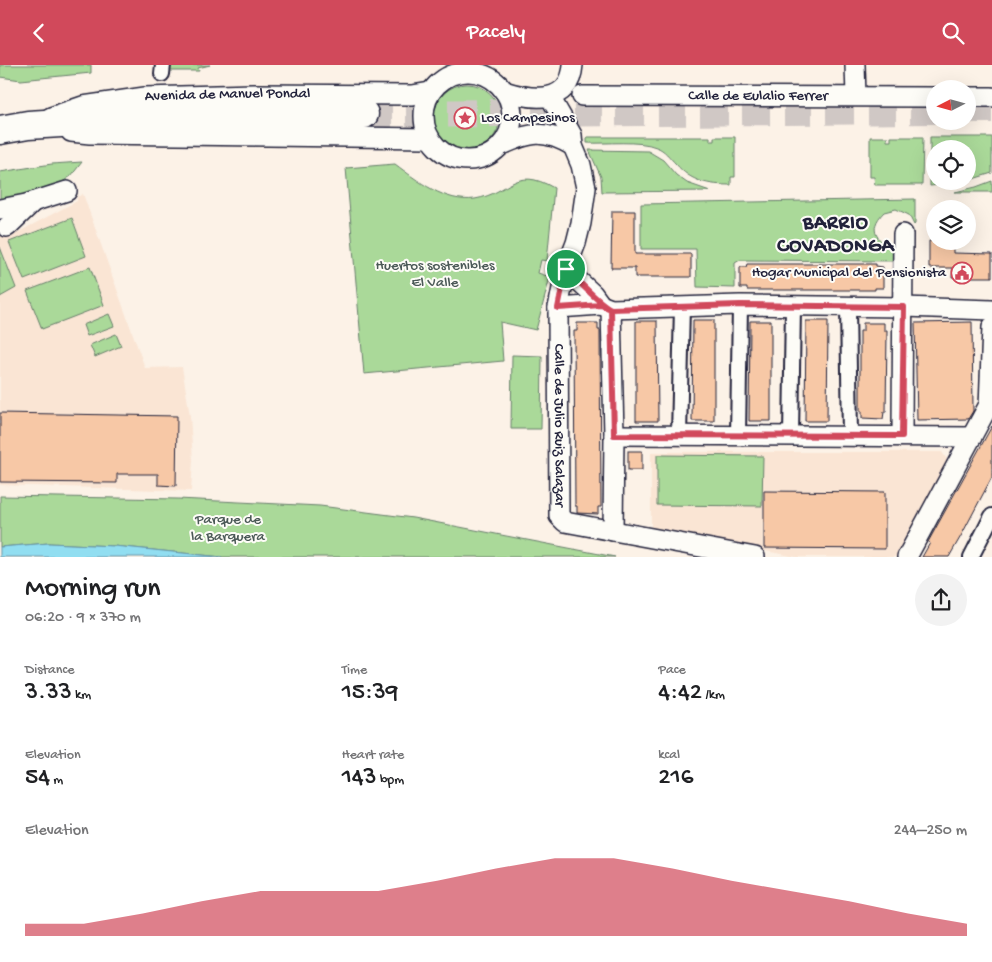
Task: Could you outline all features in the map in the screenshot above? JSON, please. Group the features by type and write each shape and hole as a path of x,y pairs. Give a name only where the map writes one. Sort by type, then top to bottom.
{"main road":[{"name":"Avenida de Manuel Pondal","path":"0,129 28,125 159,117 364,115"}],"street":[{"path":"504,91 529,97 550,97 565,87 574,65"},
{"path":"855,65 856,96"},
{"path":"462,72 481,74 498,84 504,91 512,112 512,124 502,145 494,152 485,157 464,161 443,153 435,146 429,137 424,123 424,107 430,93 444,79 462,72"},
{"name":"Avenida de Manuel Pondal","path":"28,125 83,105 145,97 253,94 412,95 430,93"},
{"name":"Calle de Eulalio Ferrer","path":"582,96 926,97"},
{"name":"Calle de Julio Ruiz Salazar","path":"550,97 572,135 572,146 581,165 586,188 581,223 566,269 558,308 559,516 565,523 755,557"},
{"path":"976,97 992,97"},
{"name":"Avenida de Manuel Pondal","path":"28,125 90,135 429,137"},
{"path":"502,145 523,136 540,134 555,136 572,146"},
{"path":"0,209 33,202 67,191"},
{"path":"7,227 33,202"},
{"path":"902,436 903,234"},
{"path":"566,269 606,307 614,435 613,531"},
{"path":"558,308 740,305 904,307 992,311"},
{"path":"738,436 740,305"},
{"path":"679,436 682,306"},
{"path":"791,436 793,306"},
{"path":"848,307 850,436"},
{"path":"907,557 990,403 992,327"},
{"path":"614,435 972,437"},
{"path":"971,557 992,517"}],"shaded area":[{"path":"83,194 145,368 182,367 190,416 193,460 191,491 0,485 0,222 15,234 77,201 77,197"},
{"path":"651,452 942,452 948,461 898,557 797,557 651,529"}],"green space":[{"path":"0,65 91,65 91,73 21,80 0,77"},
{"path":"165,65 210,65 198,68 199,71 165,71"},
{"path":"467,84 480,87 490,94 497,104 500,117 497,130 490,140 480,147 467,150 454,147 444,140 437,130 434,117 437,104 444,94 454,87"},
{"path":"587,137 710,137 710,141 714,141 714,137 735,137 735,177 731,177 731,185 708,183 688,175 659,148 632,143 587,143"},
{"path":"870,137 887,137 887,141 891,141 891,137 923,137 922,185 875,185 874,177 870,177"},
{"path":"930,137 992,137 992,173 976,178 976,140 930,140"},
{"path":"589,150 648,151 663,160 676,175 687,183 710,191 602,192 601,177"},
{"path":"82,162 71,176 58,185 0,202 0,172 52,164"},
{"name":"Huertos sostenibles El Valle","path":"395,164 432,189 453,198 475,199 497,192 521,180 530,179 554,188 547,261 541,260 538,273 550,277 536,330 500,322 503,361 364,374 346,168"},
{"path":"992,181 992,192 955,192 976,190 976,187"},
{"path":"915,199 914,225 909,215 896,209 884,212 876,225 875,230 880,240 897,250 900,261 740,260 735,263 735,288 697,287 696,249 641,249 641,204"},
{"path":"72,218 86,256 24,280 9,242"},
{"path":"0,247 16,288 0,297"},
{"path":"90,267 104,305 42,329 27,291"},
{"path":"109,314 114,326 87,336 83,325"},
{"path":"116,334 121,346 95,357 90,345"},
{"path":"512,355 542,356 541,429 511,429"},
{"path":"657,455 763,456 762,506 657,505"},
{"name":"Parque de la Barquera","path":"0,496 178,499 320,506 413,518 615,557 222,557 114,546 49,543 0,547"}],"water":[{"path":"49,543 114,546 222,557 0,557 0,547"}],"building":[{"path":"612,211 635,211 635,254 691,254 691,277 635,277 635,268 611,268"},
{"path":"929,250 953,250 953,253 992,254 992,277 952,277 953,268 929,268"},
{"path":"747,264 876,264 876,266 883,267 883,288 875,288 875,290 747,290 747,288 740,288 740,267 746,267"},
{"path":"693,320 714,320 714,421 692,421"},
{"path":"636,321 657,321 658,421 636,421"},
{"path":"750,321 771,321 771,421 749,421"},
{"path":"806,321 828,321 827,421 805,421"},
{"path":"972,322 973,411 968,419 917,420 915,323"},
{"path":"577,323 598,323 598,330 600,330 601,507 598,507 598,514 577,513 577,506 575,506 574,331 577,331"},
{"path":"863,323 884,323 884,330 887,330 886,412 884,412 883,419 862,418 862,411 860,411 860,331 863,331"},
{"path":"0,413 177,416 176,486 158,485 158,474 117,474 117,483 0,482"},
{"path":"992,426 992,477 961,536 949,557 922,557 930,543 928,542"},
{"path":"628,451 642,451 642,470 628,470"},
{"path":"764,491 885,492 885,549 764,548"}],"tunnel":[{"path":"976,109 992,109"},
{"path":"364,114 926,110"}],"place":[{"name":"Los Campesinos","path":"465,118"},
{"name":"Hogar Municipal del Pensionista","path":"962,273"}],"district":[{"name":"BARRIO COVADONGA","path":"836,236"}],"route":[{"path":"566,269 558,308 601,305 611,309 740,305 904,307 902,436 614,435 611,309 601,305 593,294 566,269"}]}
